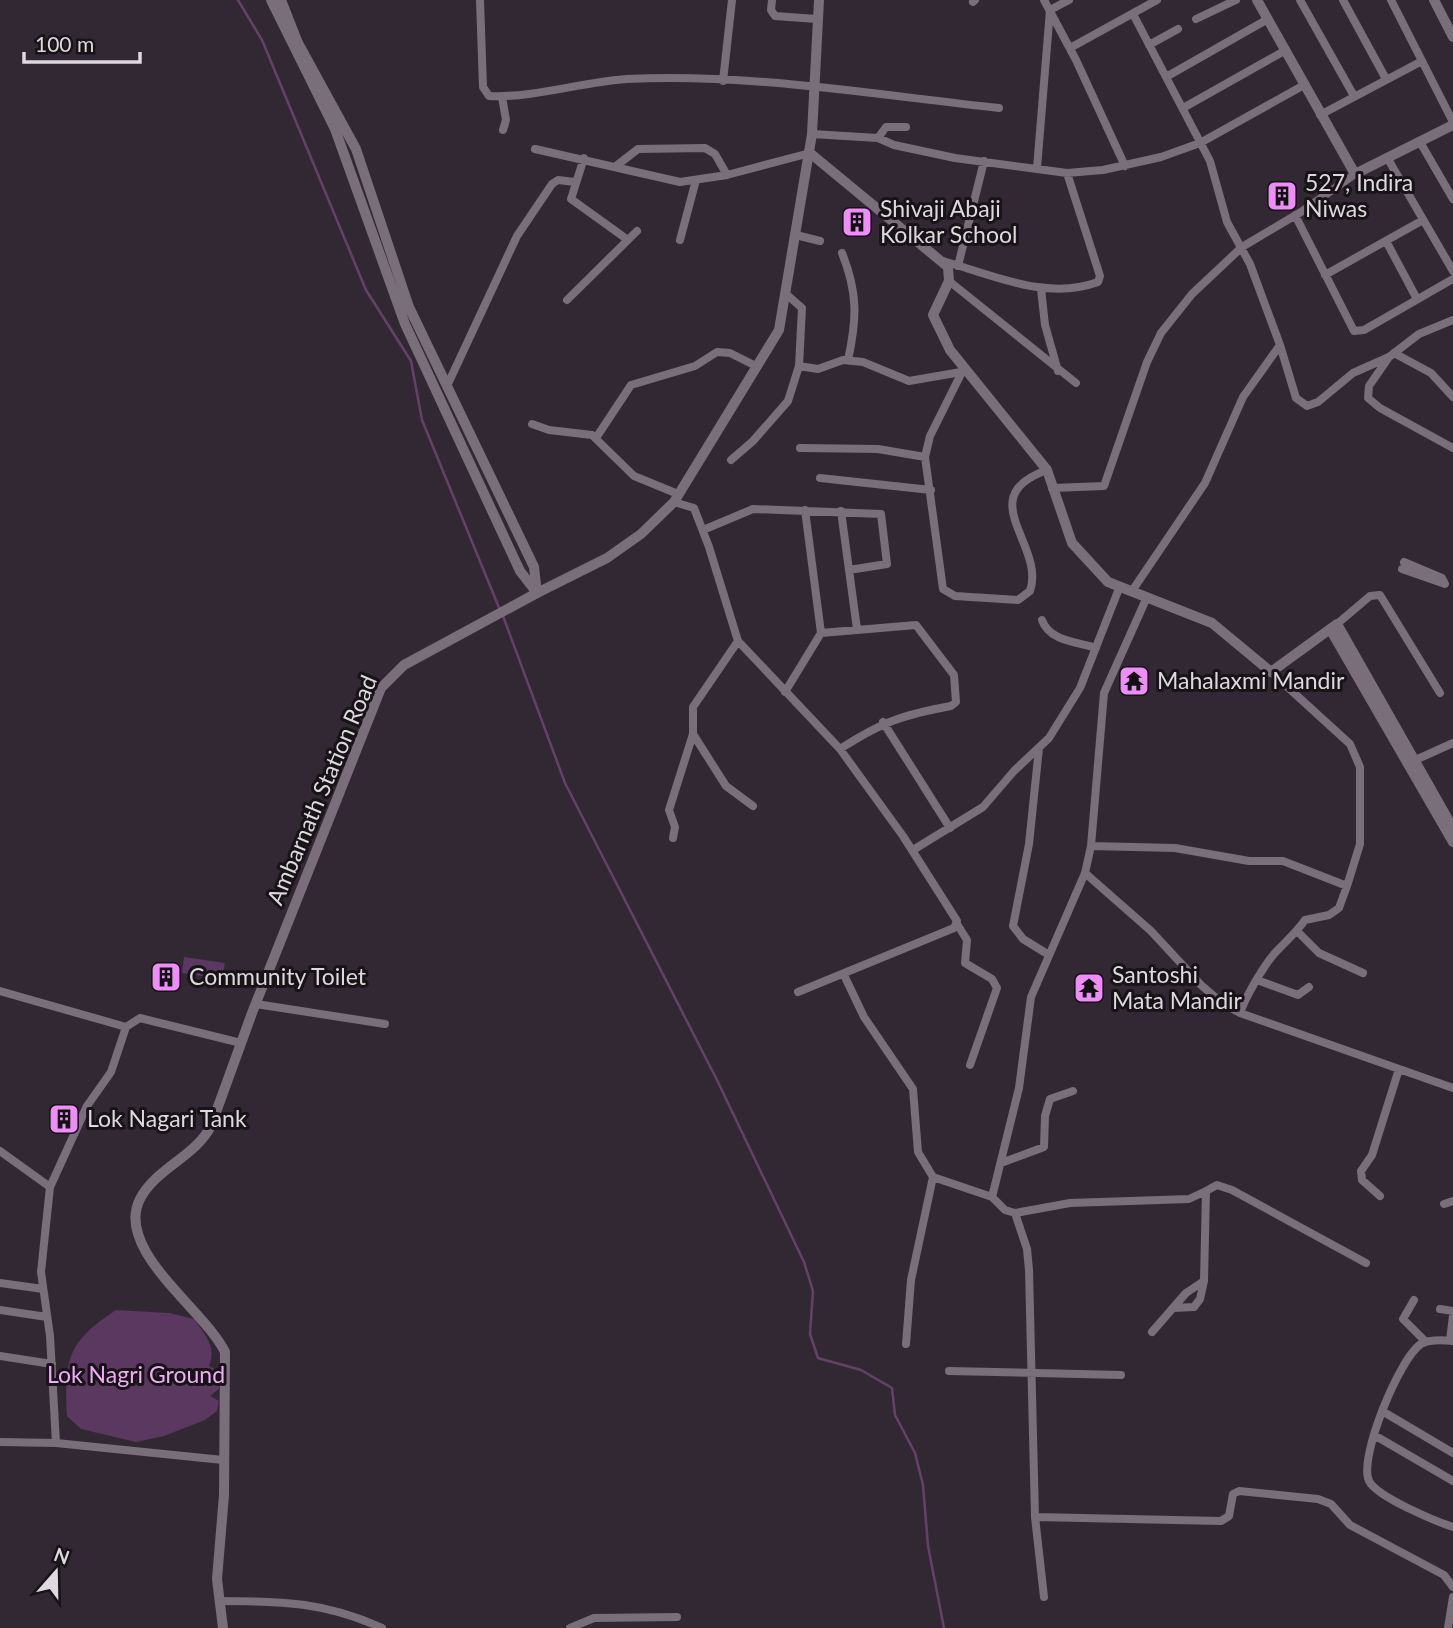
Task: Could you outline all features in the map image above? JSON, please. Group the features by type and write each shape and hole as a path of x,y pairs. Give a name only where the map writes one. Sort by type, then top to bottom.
{"main road":[{"path":"271,0 335,129 405,324 520,571 537,593"},
{"path":"281,0 299,43 356,149 409,307 534,568 537,593"},
{"name":"Ambarnath Station Road","path":"223,1628 217,1578 225,1352 216,1334 144,1251 135,1224 139,1201 149,1187 203,1140 381,688 404,665 537,593"}],"street":[{"path":"480,0 483,87 489,96 502,97 626,79 723,81 814,87 999,108"},
{"path":"723,81 732,0"},
{"path":"772,0 771,10 775,16 817,19"},
{"name":"Ambarnath Station Road","path":"537,593 607,558 641,534 676,498 779,330 810,153 819,0"},
{"path":"1044,0 1070,48 1125,166"},
{"path":"1050,10 1069,0"},
{"path":"1070,48 1157,0"},
{"path":"1196,19 1236,0"},
{"path":"1257,0 1355,174"},
{"path":"1300,0 1354,96"},
{"path":"1343,0 1386,79"},
{"path":"1052,488 1104,486 1147,362 1161,333 1192,294 1242,247 1355,174 1453,124 1391,0"},
{"path":"1434,0 1453,37"},
{"path":"1037,168 1050,10"},
{"path":"1133,14 1210,161 1227,222 1242,247 1280,345 1296,398 1307,407 1318,402 1353,373 1392,355 1430,327 1453,320"},
{"path":"1166,76 1268,19"},
{"path":"1149,45 1178,29"},
{"path":"1183,108 1286,50"},
{"path":"1320,115 1422,61"},
{"path":"812,134 877,138 894,145 1067,173 1125,166 1200,143 1304,85"},
{"path":"502,97 506,120 503,130"},
{"path":"877,138 886,127 906,127"},
{"path":"1420,142 1453,200"},
{"path":"616,166 639,149 705,148 715,154 727,175"},
{"path":"535,149 680,182 727,175 810,153 948,267 949,281 933,315 963,370 1047,470 1072,543 1108,582 1212,623 1350,744 1360,767 1360,844 1339,908 1329,915 1305,920 1274,954 1240,1013"},
{"path":"584,158 570,196 573,202 628,240"},
{"path":"1388,159 1453,271"},
{"path":"958,265 985,161"},
{"path":"943,261 1041,289 1061,290 1096,284 1100,279 1067,173"},
{"path":"447,386 517,236 552,184 558,180 575,182"},
{"path":"680,240 696,180"},
{"path":"1295,215 1352,329 1357,332 1453,279"},
{"path":"1325,275 1423,220"},
{"path":"566,300 637,231"},
{"path":"796,235 820,241"},
{"path":"1386,241 1418,299"},
{"path":"842,253 853,286 856,322 848,360"},
{"path":"949,281 1076,383"},
{"path":"1041,289 1045,325 1058,371"},
{"path":"731,460 753,441 788,401 799,366 802,308 786,294"},
{"path":"1132,591 1205,484 1243,397 1280,345"},
{"path":"596,438 631,385 695,366 717,352 730,353 756,366"},
{"path":"1392,355 1432,373 1453,397"},
{"path":"1392,355 1369,386 1368,398 1380,408 1453,448"},
{"path":"799,366 818,369 848,360 863,362 909,381 963,370"},
{"path":"963,370 930,436 925,457 946,593 1018,600 1030,592 1032,572 1014,520 1014,495 1023,480 1047,470"},
{"path":"531,424 596,438 634,475 694,508 738,640 840,749 913,850 956,917 957,924 967,940 965,963 992,979 997,988 970,1065"},
{"path":"800,449 878,449 925,457"},
{"path":"820,478 931,490"},
{"path":"703,530 753,509 841,511 882,516 887,564 849,570"},
{"path":"785,692 821,633 806,510"},
{"path":"841,511 857,629"},
{"path":"1403,566 1449,586"},
{"path":"913,850 983,807 1039,748 1065,716 1080,688 1120,586"},
{"path":"1271,672 1370,596 1380,595 1440,693"},
{"path":"992,1197 1019,1088 1031,997 1085,873 1090,846 1104,693 1147,597"},
{"path":"1042,620 1045,628 1053,635 1096,648"},
{"path":"821,633 916,625 954,675 957,698 951,706 883,722 840,749"},
{"path":"1333,627 1453,828"},
{"path":"673,838 675,827 668,810 693,734 692,717 698,696 738,640"},
{"path":"883,722 950,828"},
{"path":"693,734 726,786 753,806"},
{"path":"1412,762 1452,745"},
{"path":"1039,748 1030,833 1013,926 1023,939 1049,955"},
{"path":"1412,762 1453,842"},
{"path":"1090,846 1175,848 1249,861 1274,864 1283,861 1347,886"},
{"path":"1085,873 1151,931 1201,985 1222,1003 1240,1013 1453,1088"},
{"path":"798,992 954,928 957,924"},
{"path":"1297,931 1319,953 1363,973"},
{"path":"844,975 864,1017 913,1089 918,1152 933,1177 992,1197 1005,1210 1015,1213 1070,1203 1189,1199 1217,1185 1232,1190 1366,1263"},
{"path":"1258,980 1298,995 1309,987"},
{"path":"0,990 126,1027"},
{"path":"256,1003 385,1024"},
{"path":"56,1443 52,1364 41,1254 50,1187 87,1106 111,1072 126,1027 140,1018 242,1043"},
{"path":"1380,1196 1362,1180 1361,1171 1372,1155 1399,1069"},
{"path":"1001,1163 1044,1147 1048,1103 1053,1096 1073,1091"},
{"path":"0,1151 50,1187"},
{"path":"906,1344 911,1280 933,1177"},
{"path":"1174,1308 1194,1307 1200,1299 1204,1281 1206,1191"},
{"path":"1015,1213 1028,1259 1035,1517 1044,1597"},
{"path":"1152,1332 1185,1293 1204,1281"},
{"path":"0,1283 43,1289"},
{"path":"1413,1300 1403,1319 1426,1342"},
{"path":"1440,1309 1453,1314 1452,1340 1426,1342 1410,1355 1382,1411 1367,1464 1370,1483 1413,1510 1453,1527"},
{"path":"0,1310 47,1317"},
{"path":"0,1356 52,1364"},
{"path":"949,1371 1121,1375"},
{"path":"1382,1411 1453,1453"},
{"path":"1374,1435 1453,1481"},
{"path":"0,1441 56,1443 223,1460"},
{"path":"1035,1517 1221,1521 1229,1516 1233,1494 1239,1491 1318,1499 1331,1504 1350,1525 1444,1575 1453,1587"},
{"path":"1448,1628 1453,1597"},
{"path":"220,1601 290,1601 323,1605 382,1628"},
{"path":"570,1628 594,1618 677,1617"}],"green space":[{"path":"184,957 225,963 222,979 182,973"},
{"name":"Lok Nagri Ground","path":"116,1310 169,1313 194,1319 211,1347 209,1366 219,1371 219,1389 210,1396 219,1401 217,1411 205,1420 164,1436 136,1442 81,1429 67,1416 66,1380 72,1354 87,1332"}],"waterway":[{"path":"238,0 262,40 366,290 411,361 422,420 500,610"},
{"path":"503,616 565,783 717,1080 804,1262 813,1291 810,1334 818,1358 861,1370 892,1388 895,1415 915,1453 923,1485 928,1546 944,1628"}],"place":[{"name":"527, Indira Niwas","path":"1282,196"},
{"name":"Shivaji Abaji Kolkar School","path":"857,222"},
{"name":"Mahalaxmi Mandir","path":"1134,681"},
{"name":"Community Toilet","path":"166,977"},
{"name":"Santoshi Mata Mandir","path":"1089,988"},
{"name":"Lok Nagari Tank","path":"64,1119"}]}
